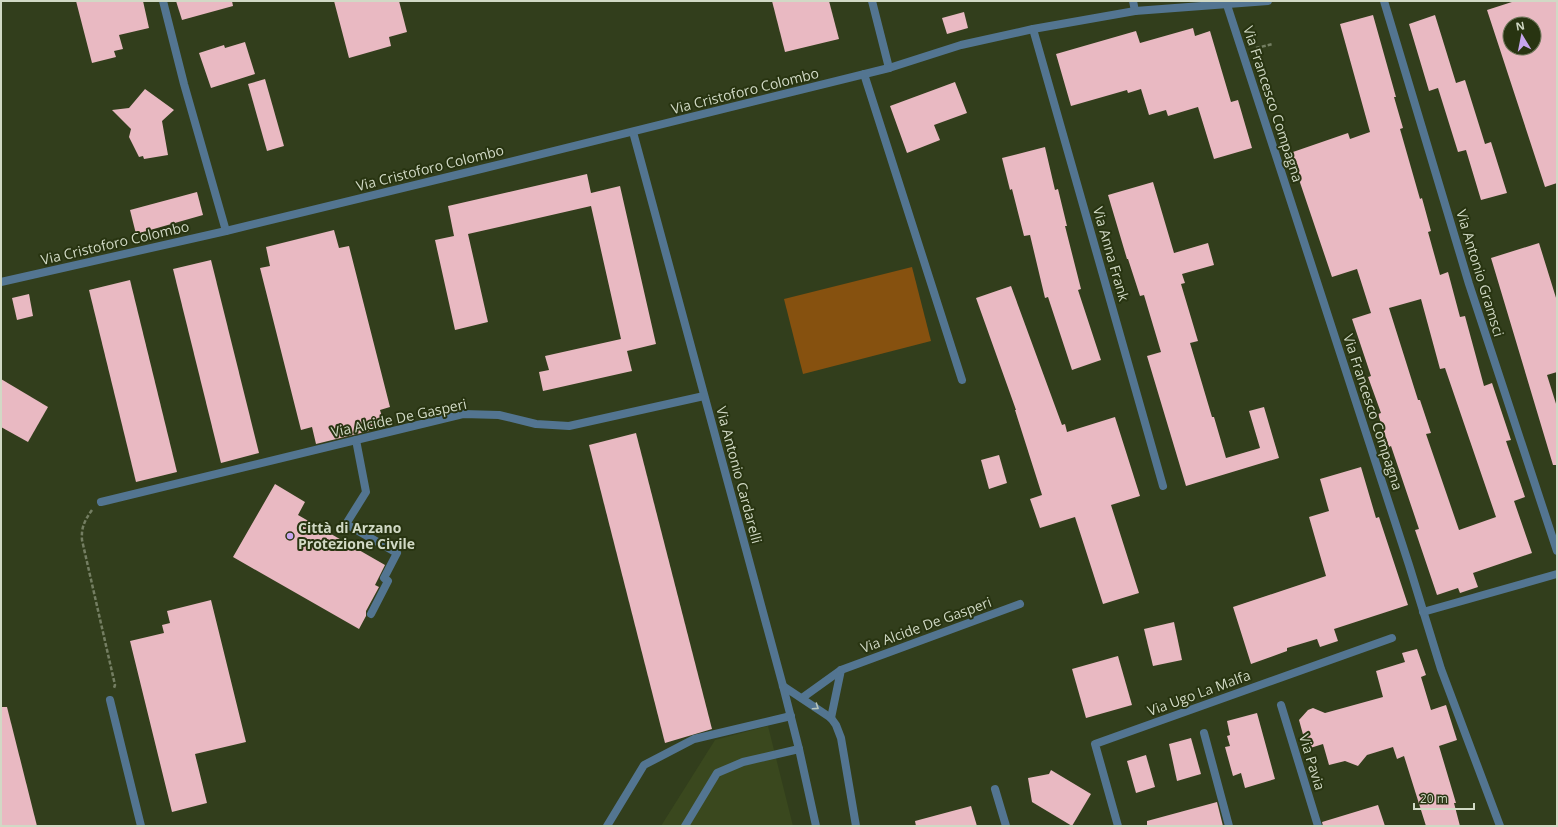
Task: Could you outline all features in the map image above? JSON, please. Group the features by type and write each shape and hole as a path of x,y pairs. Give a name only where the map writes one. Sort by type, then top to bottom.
{"street":[{"path":"163,1 184,84 226,231"},
{"path":"872,1 889,68"},
{"path":"1133,1 1135,11"},
{"name":"Via Cristoforo Colombo","path":"1,282 226,231 633,132 889,68 961,45 1033,29 1135,11 1268,1"},
{"name":"Via Antonio Gramsci","path":"1384,1 1469,284 1557,551"},
{"name":"Via Francesco Compagna","path":"1227,5 1441,669 1500,826"},
{"name":"Via Anna Frank","path":"1033,29 1163,486"},
{"path":"864,74 962,380"},
{"name":"Via Antonio Cardarelli","path":"633,132 791,716 816,826"},
{"name":"Via Alcide De Gasperi","path":"101,502 463,414 499,416 536,424 569,426 704,396"},
{"path":"356,440 366,492 346,524 397,553 384,578 388,581 371,614"},
{"path":"1423,612 1557,574"},
{"name":"Via Alcide De Gasperi","path":"802,698 841,670 1020,604"},
{"name":"Via Ugo La Malfa","path":"1118,826 1095,744 1392,638"},
{"path":"831,718 841,670"},
{"path":"783,686 831,718 836,725 841,738 856,826"},
{"path":"110,700 141,826"},
{"name":"Via Pavia","path":"1281,705 1318,826"},
{"path":"608,826 644,765 694,739 791,716"},
{"path":"1204,732 1229,826"},
{"path":"685,826 717,773 743,762 799,749"},
{"path":"995,789 1006,826"}],"path":[{"path":"101,502 92,510 84,522 82,532 115,685 110,700"}],"shaded area":[{"path":"912,267 931,341 803,374 784,299"},
{"path":"768,726 793,826 661,826 715,740"}],"building":[{"path":"76,1 143,1 149,28 119,35 123,49 114,51 116,57 92,63"},
{"path":"176,1 232,1 233,6 182,20"},
{"path":"334,1 399,1 407,32 389,37 391,46 349,58"},
{"path":"772,1 829,1 839,39 785,52"},
{"path":"1515,1 1557,1 1557,183 1545,187 1502,56 1542,56 1542,16 1502,16 1502,56 1487,10"},
{"path":"964,12 968,28 947,34 942,18"},
{"path":"1373,15 1396,97 1394,97 1403,128 1400,129 1420,199 1422,198 1431,231 1428,232 1440,275 1448,272 1460,317 1465,316 1484,386 1492,383 1511,440 1506,441 1525,497 1514,501 1532,553 1473,573 1478,587 1460,593 1458,588 1437,595 1415,530 1419,529 1391,446 1389,447 1378,414 1381,413 1368,377 1371,376 1352,319 1371,313 1357,269 1332,277 1290,153 1348,133 1350,139 1370,132 1340,24","holes":["1421,299 1440,369 1445,368 1496,517 1459,530 1426,434 1431,433 1420,400 1418,400 1389,308"]},
{"path":"1435,15 1456,83 1465,80 1485,144 1491,142 1507,193 1481,200 1466,150 1458,152 1438,88 1429,91 1409,24"},
{"path":"1193,28 1195,36 1210,31 1231,102 1238,100 1252,148 1214,159 1198,107 1168,116 1166,110 1149,115 1141,89 1128,93 1127,90 1071,106 1056,54 1136,31 1140,43"},
{"path":"245,42 255,74 211,88 199,53 224,45 225,48"},
{"path":"265,79 284,146 267,151 248,84"},
{"path":"955,82 967,113 934,125 940,140 907,153 890,106"},
{"path":"145,89 174,110 162,121 168,155 144,159 143,156 139,157 129,137 131,129 112,110 129,108"},
{"path":"1045,147 1055,190 1058,189 1067,226 1065,226 1081,289 1078,290 1101,360 1072,370 1048,297 1045,298 1030,235 1024,236 1012,189 1010,190 1002,158"},
{"path":"587,174 591,193 620,186 656,344 627,351 632,371 543,391 539,372 549,370 545,356 621,339 591,206 468,234 488,322 455,330 435,240 454,236 448,206"},
{"path":"1153,182 1174,253 1208,243 1214,265 1182,274 1185,283 1181,284 1198,341 1190,343 1226,458 1260,448 1249,411 1264,407 1279,458 1186,486 1147,356 1161,352 1144,295 1140,296 1127,259 1108,195"},
{"path":"197,192 203,215 136,234 130,210"},
{"path":"334,230 339,248 349,246 390,407 380,410 385,427 316,444 312,427 301,430 260,268 270,266 266,247"},
{"path":"1539,243 1557,301 1557,372 1547,375 1557,407 1557,465 1553,465 1491,258"},
{"path":"211,260 259,453 221,463 173,269"},
{"path":"130,280 177,472 136,482 89,290"},
{"path":"1011,286 1062,425 1065,424 1067,432 1115,417 1140,496 1111,505 1139,593 1103,604 1075,517 1040,528 1030,499 1042,495 1016,410 976,298"},
{"path":"29,294 33,316 17,320 12,298"},
{"path":"1,379 48,407 28,442 1,427"},
{"path":"636,433 712,729 665,743 589,445"},
{"path":"999,455 1007,483 989,489 981,460"},
{"path":"1361,467 1376,518 1379,517 1408,605 1334,629 1338,641 1320,647 1317,639 1287,648 1287,651 1251,664 1233,607 1326,576 1309,517 1329,511 1320,479"},
{"name":"Città di Arzano Protezione Civile","path":"275,484 305,502 298,515 385,565 375,585 379,587 366,611 366,616 359,629 233,557"},
{"path":"211,600 246,742 195,754 207,803 172,812 130,641 164,633 162,625 170,623 167,611"},
{"path":"1174,622 1182,660 1153,666 1144,629"},
{"path":"1417,649 1426,675 1421,677 1431,710 1446,705 1457,740 1439,746 1456,803 1454,803 1460,826 1426,826 1404,756 1397,759 1393,747 1367,755 1358,766 1345,761 1329,765 1323,744 1307,749 1299,720 1308,710 1313,708 1325,713 1383,697 1376,671 1405,662 1402,653"},
{"path":"1118,656 1132,705 1086,718 1072,669"},
{"path":"1,707 7,707 37,826 1,826"},
{"path":"1257,713 1275,779 1245,788 1241,773 1233,776 1225,747 1230,746 1227,736 1230,735 1227,721"},
{"path":"1191,738 1201,774 1177,781 1169,744"},
{"path":"1146,755 1155,787 1136,793 1127,761"},
{"path":"1051,770 1091,794 1072,826 1032,802 1028,778 1049,774"},
{"path":"1217,802 1223,826 1147,826 1147,821"},
{"path":"1378,805 1385,826 1323,826 1322,822"},
{"path":"971,806 977,826 916,826 915,821"}],"place":[{"name":"Città di Arzano Protezione Civile","path":"290,536"}]}
